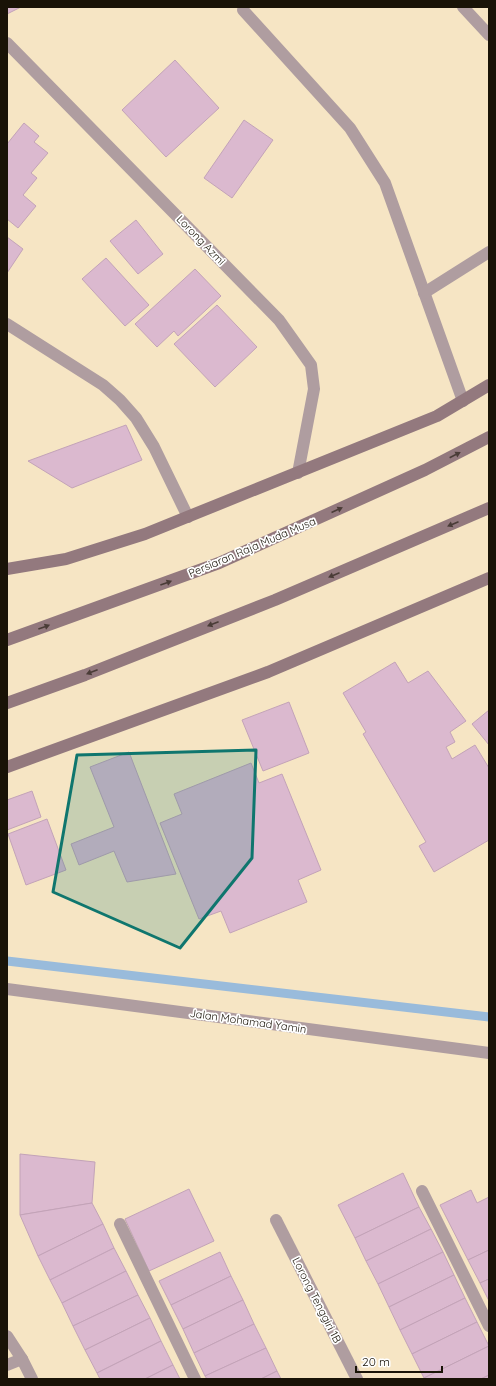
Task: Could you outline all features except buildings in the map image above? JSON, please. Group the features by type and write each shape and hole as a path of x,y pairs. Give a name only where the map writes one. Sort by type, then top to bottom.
{"street":[{"path":"463,7 489,34"},
{"path":"244,10 350,128 385,183 463,401"},
{"name":"Lorong Azmi","path":"7,43 279,320 311,365 314,389 298,473"},
{"path":"424,293 489,252"},
{"path":"7,324 103,385 120,400 136,418 154,447 188,517"},
{"path":"8,566 66,559 145,534 437,416 489,385"},
{"name":"Persiaran Raja Muda Musa","path":"7,640 219,563 425,470 489,437"},
{"path":"7,703 85,675 275,600 489,508"},
{"path":"7,766 268,672 489,578"},
{"name":"Jalan Mohamad Yamin","path":"7,989 489,1053"},
{"path":"422,1191 489,1326"},
{"name":"Lorong Tenggiri 1B","path":"276,1220 357,1379"},
{"path":"120,1224 195,1379"},
{"path":"7,1336 22,1359 32,1379"},
{"path":"7,1365 22,1359"}],"highlighted area":[{"path":"256,750 252,858 180,948 53,892 77,755"}],"waterway":[{"path":"7,961 489,1017"}]}
